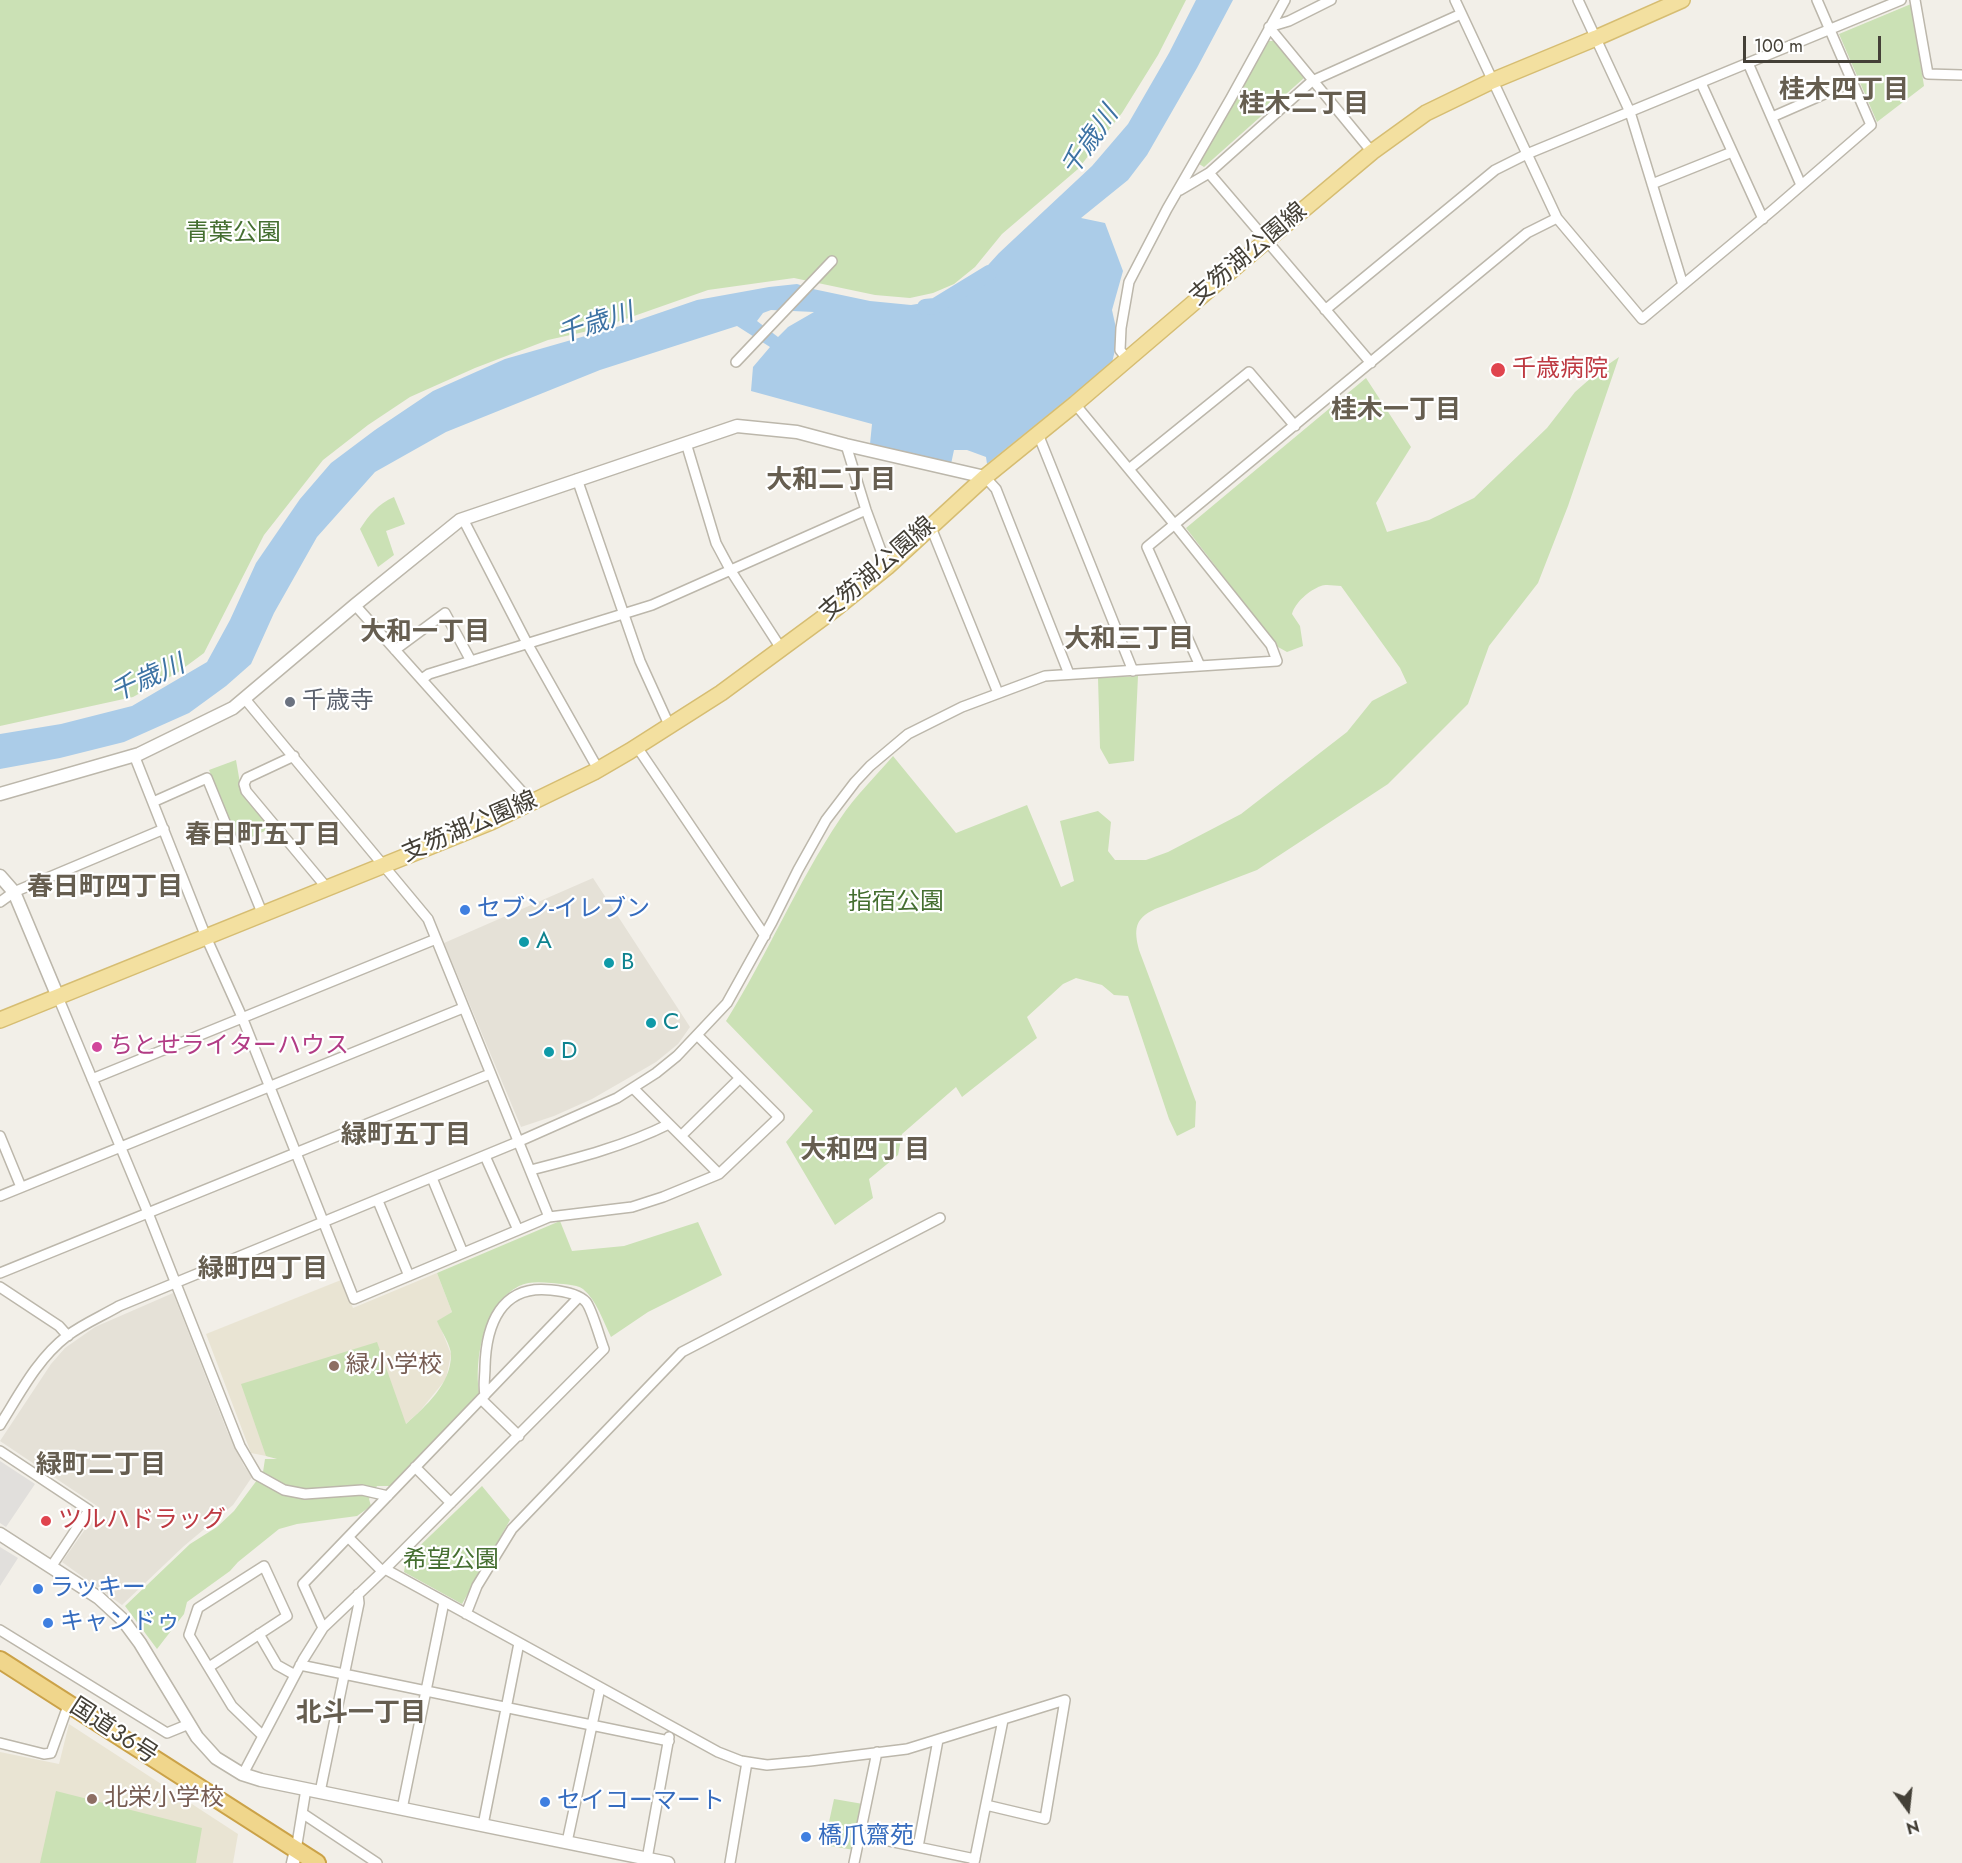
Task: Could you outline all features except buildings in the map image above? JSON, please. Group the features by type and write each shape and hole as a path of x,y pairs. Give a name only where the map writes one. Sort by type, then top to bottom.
{"highway":[{"name":"国道36号","path":"0,1660 69,1703 295,1856 317,1863"}],"main road":[{"name":"支笏湖公園線","path":"0,1020 491,822 598,769 670,727 782,650 887,567 930,525 985,477 1075,404 1372,152 1426,113 1492,81 1682,0"}],"street":[{"path":"1127,358 1120,350 1121,328 1129,282 1285,0"},
{"path":"1269,27 1289,21 1331,0"},
{"path":"1455,0 1557,218 1642,319 1870,125 1818,0"},
{"path":"1578,0 1630,112 1683,285"},
{"path":"1325,310 1495,170 1527,154 1901,0"},
{"path":"1915,0 1929,74 1962,75"},
{"path":"1178,191 1209,173 1312,81 1461,14"},
{"path":"1269,27 1372,152"},
{"path":"1748,63 1801,185"},
{"path":"1772,117 1852,82"},
{"path":"1701,83 1762,219"},
{"path":"1652,184 1732,152"},
{"path":"1209,173 1371,363"},
{"path":"1200,666 1147,547 1527,233 1557,218"},
{"path":"738,359 832,261"},
{"path":"1129,469 1249,372 1295,426"},
{"path":"0,1425 33,1373 68,1335 119,1306 378,1201 617,1098 677,1056 727,1003 826,820 862,774 908,735 962,707 1045,676 1277,661 1270,645 1075,404"},
{"path":"0,794 134,755 233,708 355,604 463,519 737,426 797,432 985,477 996,489 1069,674"},
{"path":"1038,434 1133,670"},
{"path":"686,443 716,543 731,571 782,650"},
{"path":"846,445 887,567"},
{"path":"577,479 622,613 640,661 670,727"},
{"path":"422,679 429,674 668,599 866,510"},
{"path":"463,519 527,643 598,769"},
{"path":"930,525 999,693"},
{"path":"355,604 532,803"},
{"path":"395,650 445,613 471,661"},
{"path":"245,699 428,919 549,1217"},
{"path":"637,747 765,936"},
{"path":"134,755 206,937 242,1017 297,1152 354,1299 549,1217 632,1207 719,1174 779,1117 698,1036"},
{"path":"294,756 247,778 244,784 246,791 327,888"},
{"path":"153,802 207,778 263,915"},
{"path":"0,902 14,892 164,829"},
{"path":"0,876 14,892 176,1283 240,1446 257,1475 284,1490 304,1494 362,1490 388,1496"},
{"path":"92,1079 436,939"},
{"path":"0,1196 463,1008"},
{"path":"0,1273 490,1074"},
{"path":"681,1136 740,1078"},
{"path":"633,1088 719,1174"},
{"path":"531,1170 603,1151 644,1137 669,1124"},
{"path":"0,1136 21,1188"},
{"path":"485,1156 518,1230"},
{"path":"432,1178 463,1253"},
{"path":"378,1201 409,1276"},
{"path":"466,1614 477,1586 512,1529 682,1352 940,1218"},
{"path":"0,1287 59,1326 68,1335"},
{"path":"243,1774 323,1628 519,1436 604,1349 586,1302 579,1297 539,1288 526,1290 508,1300 488,1333 483,1397 519,1436"},
{"path":"323,1628 303,1584 579,1297"},
{"path":"0,1451 89,1510 51,1567"},
{"path":"415,1467 451,1503"},
{"path":"0,1534 99,1598 123,1620 140,1643 197,1737 216,1758 243,1774 320,1792 668,1863"},
{"path":"349,1538 384,1570 718,1752 747,1762 767,1765 907,1749 1065,1700 1045,1819 986,1805"},
{"path":"209,1667 287,1616 264,1566 198,1608 189,1635 232,1706 263,1736"},
{"path":"320,1792 359,1603 358,1594"},
{"path":"402,1809 444,1602"},
{"path":"0,1630 167,1733 189,1724"},
{"path":"259,1634 277,1665 298,1670 345,1674 669,1741"},
{"path":"483,1825 519,1643"},
{"path":"567,1842 600,1688"},
{"path":"0,1743 44,1754 51,1753 69,1703"},
{"path":"860,1834 975,1861 1003,1720"},
{"path":"647,1859 671,1726"},
{"path":"918,1847 938,1740"},
{"path":"854,1863 877,1752"},
{"path":"730,1863 747,1762"},
{"path":"295,1856 306,1789"},
{"path":"302,1813 377,1863"}],"shaded area":[{"path":"593,878 690,1027 678,1044 656,1062 592,1099 554,1116 521,1127 444,943"},
{"name":"緑小学校","path":"437,1273 452,1312 438,1321 451,1354 446,1379 420,1411 389,1439 301,1463 251,1453 206,1334 341,1280 353,1308"},
{"path":"173,1293 227,1431 252,1477 233,1505 184,1546 122,1605 62,1562 100,1508 0,1441 51,1364 65,1348 95,1327"},
{"path":"0,1461 35,1484 6,1527 0,1523"},
{"path":"0,1547 18,1558 0,1586"},
{"name":"北栄小学校","path":"69,1724 238,1834 233,1863 0,1863 0,1752 59,1764"}],"green space":[{"name":"青葉公園","path":"0,0 1186,0 1158,55 1122,113 1078,169 1002,234 975,267 954,284 933,293 910,298 875,295 794,278 708,290 597,329 548,340 475,368 410,397 368,425 323,460 264,535 204,653 177,673 133,697 0,726"},
{"path":"1911,4 1924,86 1877,122 1839,34"},
{"path":"1269,41 1274,41 1304,78 1204,167 1199,164"},
{"name":"指宿公園","path":"1619,357 1568,506 1538,583 1489,646 1468,704 1388,784 1257,870 1155,909 1139,921 1136,937 1139,950 1196,1102 1195,1127 1177,1136 1169,1119 1128,996 1114,995 1102,985 1076,978 1063,984 1027,1017 1037,1038 962,1097 956,1087 902,1134 898,1155 869,1179 873,1198 835,1225 786,1142 813,1111 726,1021 824,843 852,802 893,756 956,833 1027,805 1061,887 1074,881 1060,821 1098,811 1111,822 1108,851 1115,860 1146,860 1168,852 1241,814 1347,732 1372,701 1407,683 1400,668 1341,586 1321,586 1303,597 1292,614 1300,626 1303,646 1287,652 1278,647 1186,528 1366,378 1411,447 1376,503 1387,532 1429,520 1474,498 1547,428 1575,392"},
{"path":"394,497 405,524 386,531 394,555 378,567 360,529 374,510"},
{"path":"1138,676 1134,761 1109,764 1100,748 1098,678"},
{"path":"236,760 241,789 271,828 239,843 209,770"},
{"path":"560,1221 572,1251 624,1246 698,1222 722,1275 648,1312 611,1337 596,1305 580,1287 543,1282 519,1286 497,1305 484,1333 478,1364 479,1393 391,1486 377,1486 369,1499 371,1506 357,1516 297,1524 279,1529 230,1571 187,1602 184,1614 157,1649 125,1606 190,1544 217,1527 234,1511 263,1472 265,1459 277,1459 266,1456 241,1384 377,1342 406,1424 436,1394 450,1366 449,1347 437,1321 452,1312 437,1273"},
{"name":"希望公園","path":"482,1486 510,1520 462,1604 404,1572 406,1559"},
{"path":"56,1791 202,1828 196,1863 40,1863"},
{"path":"834,1799 863,1804 854,1850 824,1845"}],"water":[{"path":"1196,0 1233,0 1147,155 1128,180 1081,218 1105,223 1123,271 1112,310 1118,337 1112,363 987,464 986,457 967,450 954,450 951,464 870,444 872,424 751,391 753,367 770,347 737,326 600,370 446,432 375,472 317,537 274,613 251,664 226,686 189,713 124,742 60,758 0,769 0,734 61,724 132,706 207,662 230,620 256,563 300,499 331,463 433,391 505,359 627,324 697,300 769,287 797,284 870,301 911,305 959,297 999,253 1092,166 1128,124 1169,53","holes":["771,310 814,312 788,327 778,337 757,321 763,313"]}],"waterway":[{"name":"千歳川","path":"925,307 935,306 989,273"}],"place":[{"name":"千歳病院","path":"1498,370"},
{"name":"千歳寺","path":"290,702"},
{"name":"セブン-イレブン","path":"465,910"},
{"name":"A","path":"524,942"},
{"name":"B","path":"609,963"},
{"name":"C","path":"651,1023"},
{"name":"ちとせライターハウス","path":"97,1047"},
{"name":"D","path":"549,1052"},
{"name":"緑小学校","path":"334,1366"},
{"name":"ツルハドラッグ","path":"46,1521"},
{"name":"ラッキー","path":"38,1589"},
{"name":"キャンドゥ","path":"48,1623"},
{"name":"北栄小学校","path":"92,1799"},
{"name":"セイコーマート","path":"545,1802"},
{"name":"橋爪齋苑","path":"806,1837"}],"district":[{"name":"桂木四丁目","path":"1844,92"},
{"name":"桂木二丁目","path":"1304,106"},
{"name":"桂木一丁目","path":"1396,412"},
{"name":"大和二丁目","path":"831,482"},
{"name":"大和一丁目","path":"425,634"},
{"name":"大和三丁目","path":"1129,641"},
{"name":"春日町五丁目","path":"263,837"},
{"name":"春日町四丁目","path":"105,889"},
{"name":"緑町五丁目","path":"406,1137"},
{"name":"大和四丁目","path":"865,1152"},
{"name":"緑町四丁目","path":"263,1271"},
{"name":"緑町二丁目","path":"101,1467"},
{"name":"北斗一丁目","path":"361,1715"}]}
